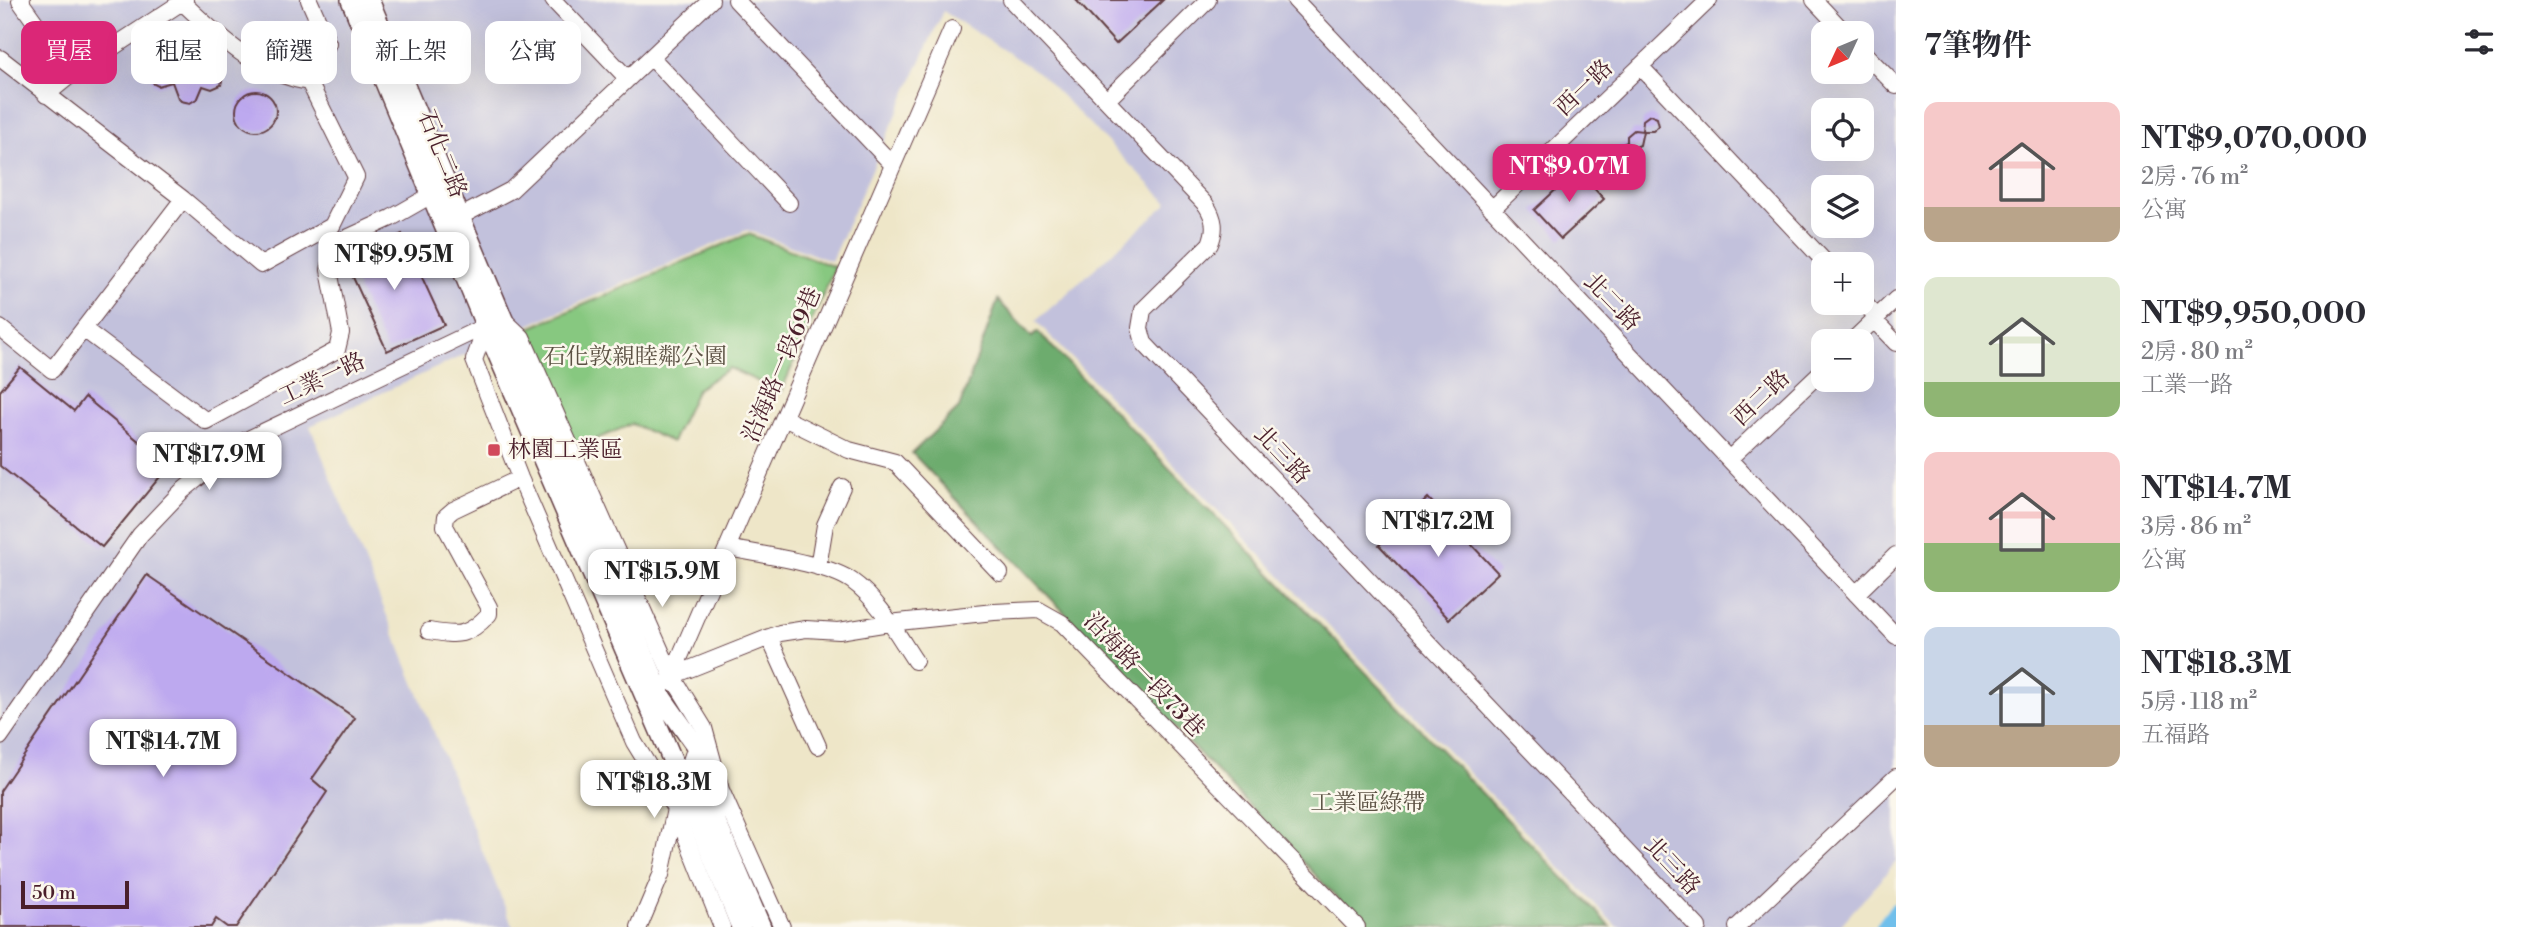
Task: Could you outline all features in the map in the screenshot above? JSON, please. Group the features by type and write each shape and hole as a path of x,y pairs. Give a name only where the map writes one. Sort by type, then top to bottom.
{"main road":[{"name":"石化二路","path":"351,0 439,191"},
{"name":"石化二路","path":"369,0 439,191 494,323"},
{"path":"494,323 662,698 700,737 717,824 761,927"},
{"path":"494,323 652,718 684,787 741,927"}],"street":[{"path":"22,0 20,1 34,21"},
{"path":"309,0 318,21"},
{"path":"553,0 628,79"},
{"path":"451,221 511,190 711,0"},
{"path":"736,0 893,165"},
{"name":"北三路","path":"1011,0 1206,205 1213,216 1215,231 1210,244 1143,310 1140,328 1144,343 1698,927"},
{"path":"1107,100 1208,0"},
{"name":"北二路","path":"1294,0 1896,636"},
{"name":"西一路","path":"1492,209 1709,0"},
{"path":"1814,0 1834,21"},
{"path":"117,45 184,1 241,52"},
{"name":"沿海路一段69巷","path":"652,718 952,29"},
{"path":"651,57 789,203"},
{"path":"0,58 183,199 261,265 332,226 356,177 310,84"},
{"path":"1874,63 1896,86"},
{"path":"1640,66 1816,252"},
{"path":"46,95 60,84"},
{"path":"336,243 391,218 439,191"},
{"path":"0,328 52,370 183,199"},
{"path":"85,330 206,421 337,350 341,333 329,270 336,243 332,226"},
{"path":"1865,329 1896,299"},
{"path":"1872,315 1896,343"},
{"path":"722,927 675,809 634,742 520,478 474,360 494,323 522,337 782,927"},
{"name":"工業一路","path":"0,737 140,536 181,492 242,442 494,323"},
{"name":"西二路","path":"1729,459 1811,381"},
{"path":"784,418 849,450 895,462 1000,573"},
{"path":"429,631 454,635 466,633 489,614 489,607 444,526 446,516 453,510 520,478"},
{"path":"818,567 825,525 842,487"},
{"path":"728,548 818,567 851,580 866,593 915,662"},
{"path":"1856,594 1896,555"},
{"name":"沿海路一段73巷","path":"672,676 780,633 806,629 839,631 889,623 1039,610 1062,623 1357,927"},
{"path":"769,638 818,746"},
{"path":"639,927 661,875 675,809 700,737"},
{"path":"1737,927 1896,776"}],"shaded area":[{"path":"0,0 1896,0 1896,862 1839,927 1617,927 1036,321 1168,203 1039,73 943,11 831,261 747,230 553,314 310,426 513,927 0,927"}],"green space":[{"name":"石化敦親睦鄰公園","path":"748,234 835,267 781,392 729,368 697,389 672,442 632,424 575,448 525,330"},
{"name":"工業區綠帶","path":"998,300 1032,337 1038,332 1611,927 1365,927 912,453 959,408"}],"building":[{"path":"1076,0 1163,0 1116,44"},
{"path":"173,84 221,84 212,89 203,86 198,98 190,103 178,98"},
{"path":"256,91 270,97 276,111 270,125 256,131 242,125 236,111 242,97"},
{"path":"1650,115 1657,118 1659,126 1653,131 1642,131 1643,120"},
{"path":"1634,130 1643,131 1640,145 1629,150 1626,161 1613,161 1610,175 1596,176 1599,162 1612,161 1615,148 1627,142 1627,136"},
{"path":"1577,170 1604,199 1561,239 1534,210"},
{"path":"402,234 444,325 387,351 345,260"},
{"path":"20,367 74,411 85,397 169,466 102,547 0,466 0,391"},
{"path":"1428,498 1498,573 1449,619 1379,545"},
{"path":"147,575 355,718 312,779 327,792 236,927 227,927 216,919 211,927 0,927 0,791"}],"waterway":[{"path":"1884,927 1896,911"}],"place":[{"name":"林園工業區","path":"494,450"}]}
